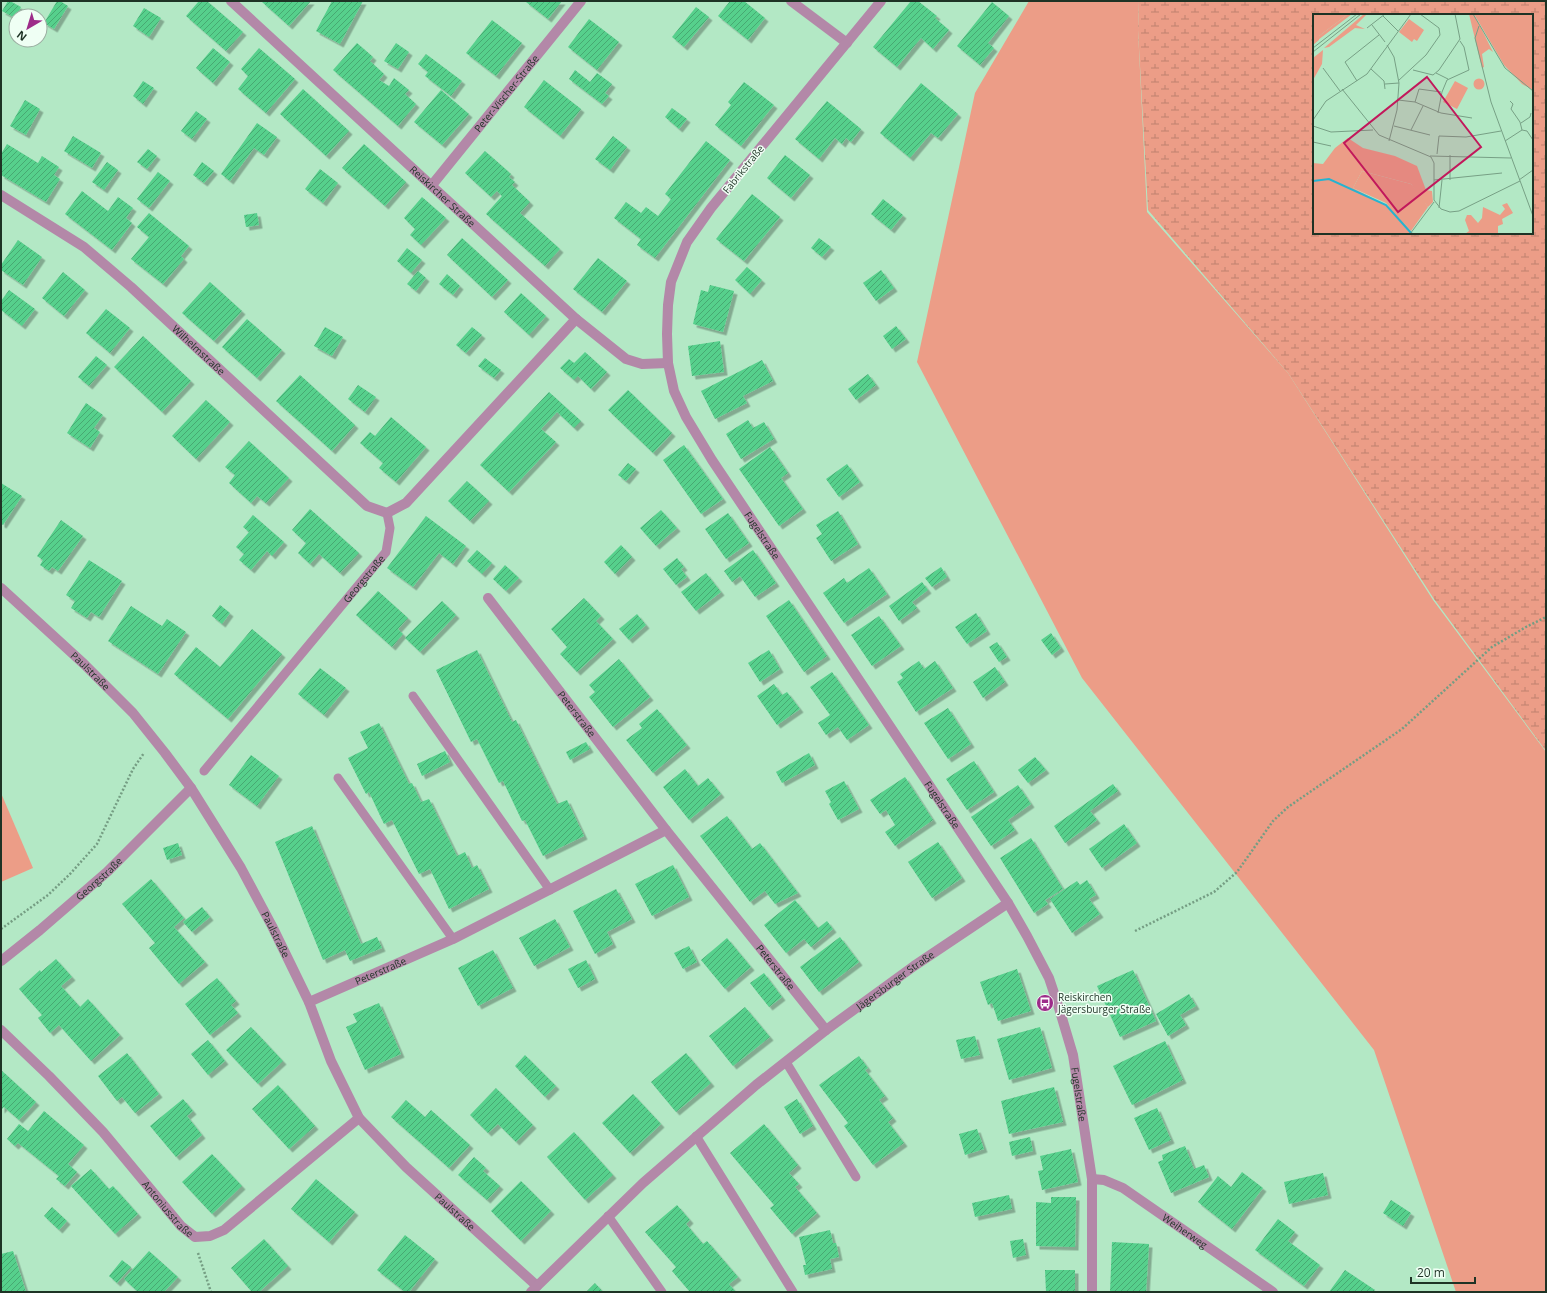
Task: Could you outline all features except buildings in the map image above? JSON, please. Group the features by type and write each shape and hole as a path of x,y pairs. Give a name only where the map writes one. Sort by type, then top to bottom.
{"street":[{"name":"Reiskircher Straße","path":"231,1 576,319 626,359 642,364 668,363"},
{"name":"Peter-Vischer-Straße","path":"432,185 581,1"},
{"path":"791,1 847,43"},
{"name":"Fabrikstraße","path":"668,363 668,305 671,282 687,242 711,208 880,1"},
{"name":"Wilhelmstraße","path":"1,195 84,247 131,286 367,506 387,513"},
{"path":"387,513 406,503 576,319"},
{"name":"Fugelstraße","path":"668,363 674,391 686,417 712,460 1008,903 1049,978 1072,1055 1092,1179 1092,1292"},
{"name":"Paulstraße","path":"1,588 84,664 133,713 191,788 241,868 272,926 309,1002 331,1061 359,1118 406,1167 534,1289"},
{"name":"Peterstraße","path":"488,598 666,830 826,1030"},
{"name":"Georgstraße","path":"1,961 40,930 107,872 191,788"},
{"name":"Peterstraße","path":"309,1002 453,939 666,830"},
{"name":"Jägersburger Straße","path":"534,1289 608,1216 696,1136 786,1062 826,1030 914,966 1008,903"},
{"name":"Antoniusstraße","path":"1,1030 49,1076 103,1132 181,1226 194,1237 210,1236 224,1230 359,1118"},
{"name":"Weiherweg","path":"1092,1179 1104,1180 1123,1188 1273,1292"}],"lane":[{"name":"Georgstraße","path":"204,771 386,552 390,528 387,513"},
{"path":"413,696 550,890"},
{"path":"338,778 453,939"},
{"path":"786,1062 856,1177"},
{"path":"696,1136 793,1292"},
{"path":"608,1216 662,1292"}],"path":[{"path":"1135,931 1214,892 1237,872 1273,821 1288,807 1402,729 1492,647 1546,617"},
{"path":"1,929 48,895 70,874 97,844 133,769"},
{"path":"194,1237 211,1292"}],"green space":[{"path":"1029,1 1139,1 1138,30 1147,212 1288,373 1433,600 1546,752 1546,1292 1456,1292 1374,1050 1082,678 917,362 975,93"},
{"path":"1139,1 1546,1 1546,751 1434,599 1288,373 1148,210 1138,30"},
{"path":"1,793 33,868 1,882"}],"place":[{"name":"Reiskirchen Jägersburger Straße","path":"1045,1003"}]}
